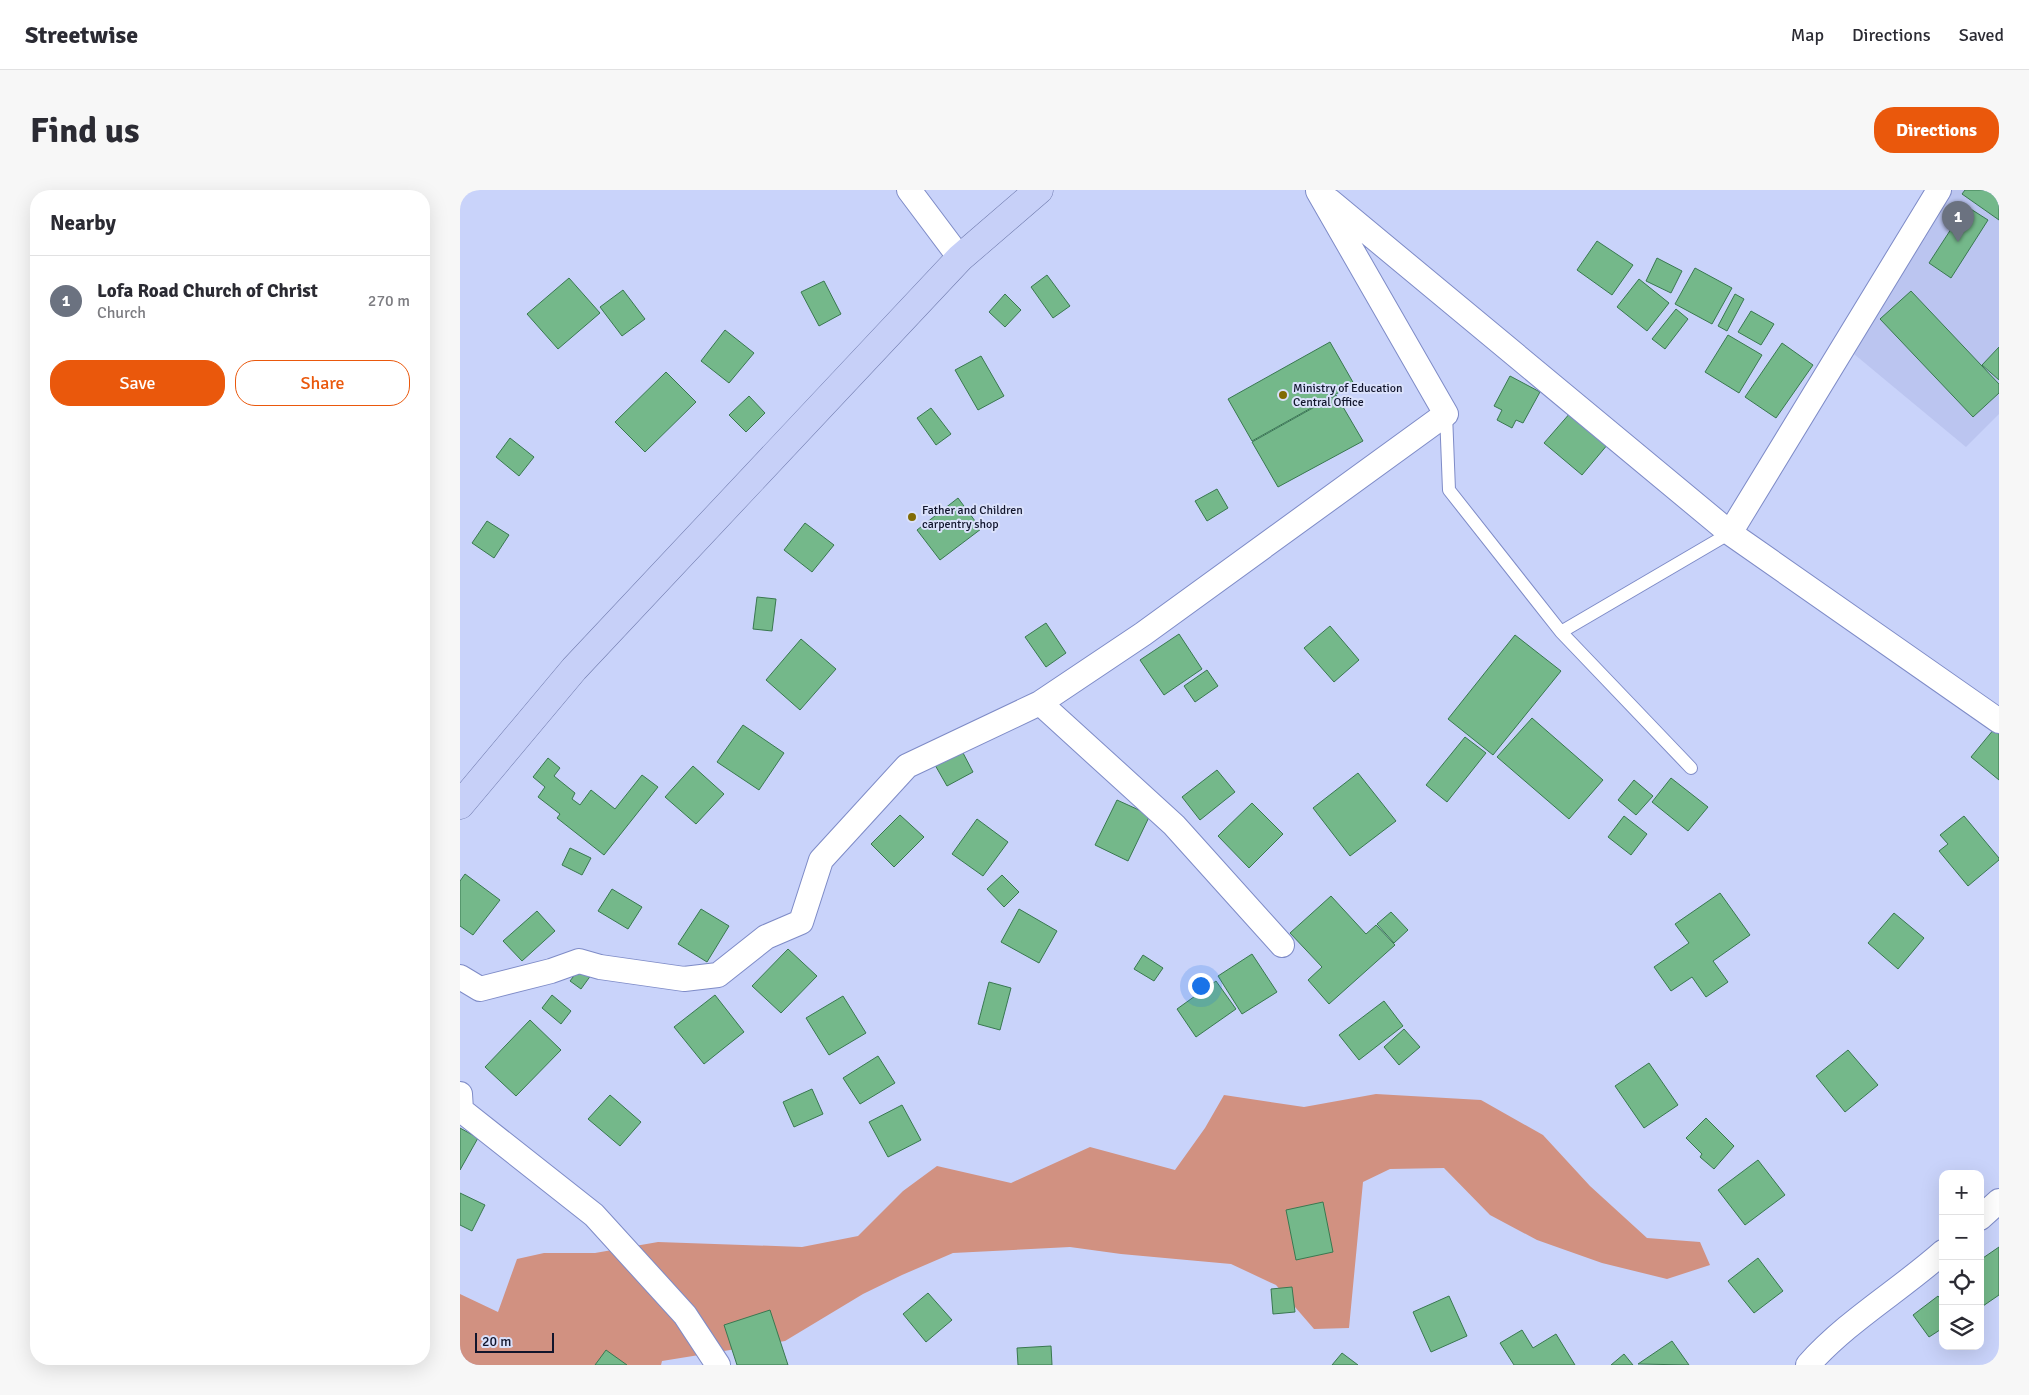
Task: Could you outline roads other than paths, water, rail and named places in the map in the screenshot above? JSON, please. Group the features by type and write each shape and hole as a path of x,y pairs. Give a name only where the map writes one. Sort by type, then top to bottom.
{"main road":[{"path":"460,805 574,670 960,258 1039,190"}],"street":[{"path":"909,190 960,258"},
{"path":"1318,190 1730,533 1999,721"},
{"path":"460,977 480,989 551,971 579,961 600,967 684,979 718,975 766,938 801,922 821,860 907,766 1040,702 1143,634 1446,414 1318,190"},
{"path":"1730,533 1939,190"},
{"path":"1040,702 1174,825 1282,945"},
{"path":"460,1094 461,1110 594,1215 685,1315 718,1365"},
{"path":"1983,1215 1999,1201"},
{"path":"1808,1365 1828,1343 1918,1274 1939,1256"}],"lane":[{"path":"1446,414 1449,490 1561,632 1691,768"},
{"path":"1561,632 1730,533"}],"place":[{"name":"Lofa Road Church of Christ","path":"1958,242"},
{"name":"Ministry of Education Central Office","path":"1283,395"},
{"name":"Father and Children carpentry shop","path":"912,517"}]}
